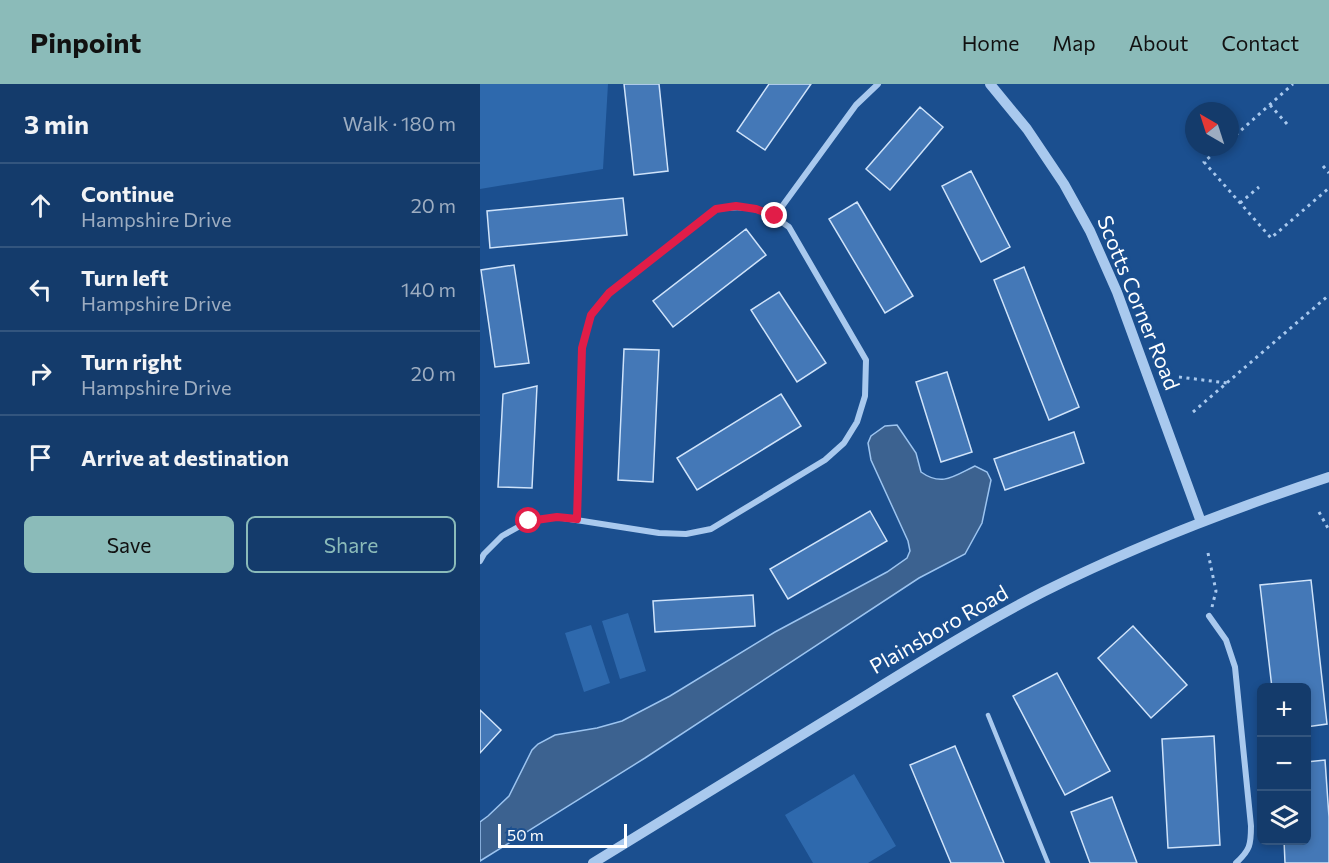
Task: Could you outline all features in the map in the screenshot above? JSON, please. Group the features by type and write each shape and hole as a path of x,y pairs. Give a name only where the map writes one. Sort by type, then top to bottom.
{"street":[{"path":"775,216 856,105 878,84"},
{"name":"Scotts Corner Road","path":"990,84 1033,138 1064,184 1090,231 1117,292 1201,522"},
{"path":"480,561 502,536 529,521 557,517 659,533 686,534 711,529 825,460 844,443 857,422 865,396 866,360 789,226 775,216 756,209 736,206 716,209 609,293 591,315 582,348 577,519"},
{"name":"Plainsboro Road","path":"593,863 912,667 1043,592 1201,522 1329,477"},
{"path":"1209,616 1226,639 1235,667 1251,826 1251,842 1244,856 1236,863"}],"lane":[{"path":"988,715 1048,863"}],"path":[{"path":"1239,132 1293,84"},
{"path":"1270,105 1287,124"},
{"path":"1211,156 1204,162 1271,238 1329,188"},
{"path":"1323,166 1329,173"},
{"path":"1240,203 1259,187"},
{"path":"1193,412 1329,295"},
{"path":"1179,376 1227,383"},
{"path":"1319,512 1329,530"},
{"path":"1208,554 1216,591 1209,616"}],"shaded area":[{"path":"480,84 608,84 603,169 480,189"},
{"path":"897,425 916,453 921,472 928,476 935,479 948,478 975,466 987,472 991,480 982,523 965,554 919,578 645,758 480,861 480,822 509,796 532,750 538,744 555,735 622,721 670,696 775,632 887,572 907,558 910,551 908,541 871,460 868,443 871,436 885,426"},
{"path":"628,613 646,671 620,679 602,621"},
{"path":"591,625 610,683 584,692 565,633"},
{"path":"854,774 896,846 868,863 813,863 785,815"}],"building":[{"path":"624,84 659,84 668,171 634,175"},
{"path":"769,84 811,84 765,150 737,131"},
{"path":"920,107 943,127 890,190 866,169"},
{"path":"971,171 1010,247 981,262 942,186"},
{"path":"623,198 627,235 490,248 487,211"},
{"path":"857,202 913,296 885,313 829,219"},
{"path":"746,229 766,255 673,327 653,301"},
{"path":"514,265 529,363 495,367 481,270"},
{"path":"1024,267 1079,407 1049,420 994,280"},
{"path":"779,292 826,363 797,382 751,310"},
{"path":"624,349 659,350 653,482 618,480"},
{"path":"947,372 972,452 941,462 916,382"},
{"path":"537,386 532,488 498,487 503,394"},
{"path":"781,394 801,426 697,490 677,458"},
{"path":"1074,432 1084,463 1005,490 994,459"},
{"path":"870,511 887,541 788,599 770,569"},
{"path":"1311,580 1327,724 1311,726 1311,683 1271,683 1260,585"},
{"path":"753,595 755,626 655,632 653,601"},
{"path":"1133,626 1187,685 1151,718 1098,658"},
{"path":"1057,673 1110,771 1065,795 1013,696"},
{"path":"480,710 501,730 480,753"},
{"path":"1214,736 1220,845 1168,848 1162,739"},
{"path":"955,746 1004,863 951,863 910,765"},
{"path":"1325,760 1329,863 1285,863 1284,845 1311,845 1311,761"},
{"path":"1112,797 1137,863 1090,863 1071,812"}],"route":[{"path":"529,521 557,517 577,519 582,348 591,315 609,293 716,209 736,206 756,209 775,216"}]}
